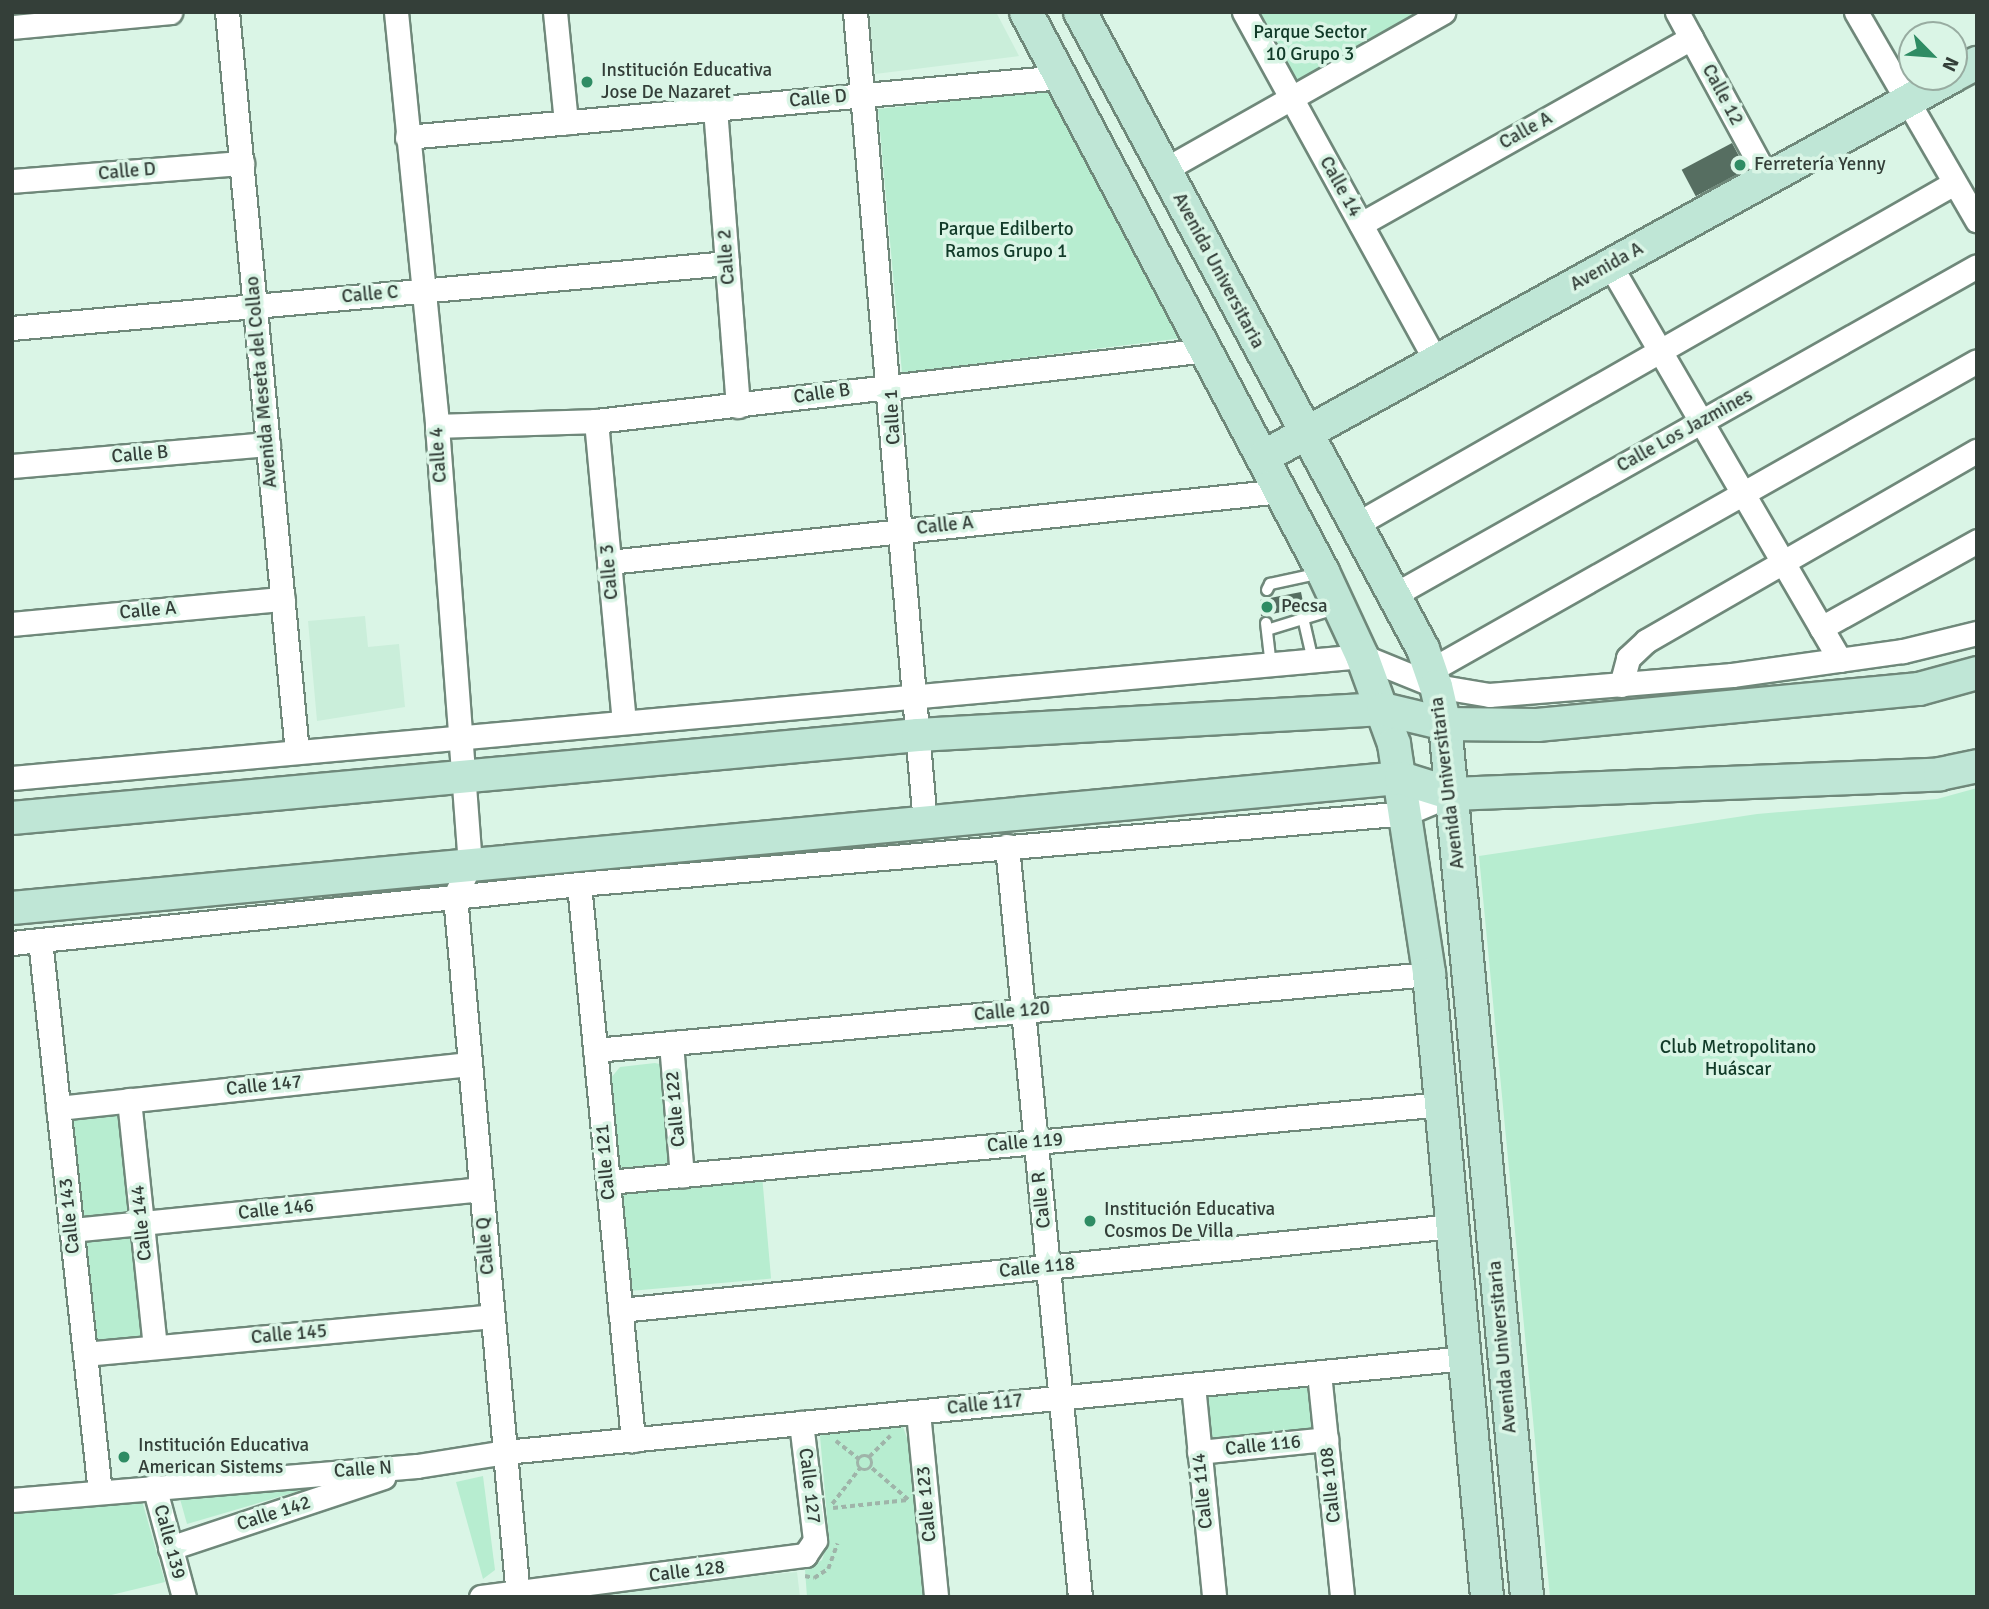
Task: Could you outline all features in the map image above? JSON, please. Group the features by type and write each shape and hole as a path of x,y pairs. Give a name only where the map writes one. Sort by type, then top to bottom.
{"street":[{"path":"12,27 170,12"},
{"name":"Avenida Meseta del Collao","path":"227,12 297,752"},
{"name":"Calle 4","path":"396,12 437,426 470,865"},
{"path":"555,12 566,122"},
{"name":"Calle 1","path":"855,12 891,383 900,531 925,822"},
{"name":"Avenida Universitaria","path":"1026,12 1323,572 1362,656 1382,709 1401,778 1429,974 1487,1597"},
{"name":"Avenida Universitaria","path":"1080,12 1394,595 1434,678 1445,724 1527,1597"},
{"name":"Calle 14","path":"1244,12 1436,362"},
{"path":"1164,170 1443,12"},
{"name":"Calle 12","path":"1677,12 1767,178"},
{"path":"1856,12 1907,101 1965,191 1977,221"},
{"name":"Calle A","path":"1360,223 1691,38"},
{"name":"Calle D","path":"407,136 1060,77"},
{"name":"Avenida A","path":"1264,457 1925,91"},
{"name":"Calle 2","path":"715,108 738,406"},
{"name":"Calle D","path":"12,181 242,163"},
{"path":"1356,525 1660,351 1965,191"},
{"name":"Calle C","path":"12,328 727,263"},
{"path":"1610,265 1840,660"},
{"name":"Calle Los Jazmines","path":"1394,595 1977,266"},
{"name":"Calle B","path":"437,426 596,421 738,406 891,383 1207,350"},
{"path":"1434,678 1977,361"},
{"name":"Calle 3","path":"596,421 624,722"},
{"name":"Calle B","path":"12,466 268,444"},
{"path":"1620,685 1633,650 1782,561 1977,451"},
{"name":"Calle A","path":"609,562 1281,491"},
{"path":"1821,628 1977,541"},
{"name":"Calle A","path":"12,624 283,599"},
{"path":"12,778 1362,656 1489,695 1620,685 1840,660 1945,644 1977,633"},
{"path":"12,818 918,735 1382,709 1445,724 1537,725 1863,695 1953,683 1977,673"},
{"path":"12,908 1401,778 1452,794 1940,774 1977,766"},
{"path":"12,943 579,884 1407,813 1452,794"},
{"name":"Calle R","path":"1007,846 1080,1597"},
{"path":"455,896 470,865"},
{"name":"Calle 121","path":"579,884 633,1440"},
{"name":"Calle Q","path":"455,896 517,1594"},
{"name":"Calle 143","path":"40,940 100,1492"},
{"name":"Calle 120","path":"596,1050 1429,974"},
{"name":"Calle 122","path":"671,1043 682,1175"},
{"name":"Calle 147","path":"58,1108 470,1064"},
{"name":"Calle 144","path":"129,1100 155,1347"},
{"name":"Calle 119","path":"608,1182 1442,1104"},
{"name":"Calle 146","path":"72,1230 481,1189"},
{"name":"Calle 118","path":"620,1310 1453,1226"},
{"name":"Calle 145","path":"85,1354 492,1316"},
{"name":"Calle 117","path":"505,1452 1466,1358"},
{"name":"Calle 108","path":"1319,1373 1342,1597"},
{"name":"Calle 114","path":"1193,1385 1214,1597"},
{"name":"Calle 123","path":"918,1412 936,1597"},
{"name":"Calle 127","path":"801,1423 816,1540 804,1554"},
{"name":"Calle 116","path":"1199,1452 1326,1439"},
{"name":"Calle N","path":"12,1500 153,1486 417,1466 505,1452"},
{"name":"Calle 142","path":"170,1548 417,1466"},
{"name":"Calle 139","path":"153,1486 184,1597"},
{"name":"Calle 128","path":"481,1597 804,1554"}],"lane":[{"path":"1267,590 1270,584 1323,572"},
{"path":"1293,579 1297,593"},
{"path":"1271,666 1267,626 1302,614 1340,608"},
{"path":"1302,614 1314,662"}],"path":[{"path":"865,1456 870,1466 908,1500 833,1506 860,1468 859,1460 865,1456"},
{"path":"860,1468 870,1466"},
{"path":"831,1492 834,1520"},
{"path":"804,1554 806,1580 822,1574 836,1553 836,1532"}],"shaded area":[{"path":"869,12 996,12 1019,56 875,74"},
{"path":"365,616 368,647 399,644 405,707 317,721 308,621"},
{"path":"797,1572 800,1597 544,1597 545,1596"}],"green space":[{"name":"Parque Sector 10 Grupo 3","path":"1254,12 1438,12 1296,89"},
{"name":"Parque Edilberto Ramos Grupo 1","path":"1051,91 1183,338 902,373 878,109"},
{"name":"Club Metropolitano Huáscar","path":"1977,788 1977,1597 1550,1597 1479,856 1757,814 1937,799"},
{"path":"655,1063 664,1065 672,1168 620,1170 610,1079 620,1067"},
{"path":"120,1111 133,1215 83,1221 70,1117"},
{"path":"762,1175 771,1279 630,1291 621,1187"},
{"path":"135,1237 144,1341 89,1345 80,1242"},
{"path":"1305,1381 1312,1387 1313,1430 1217,1441 1209,1436 1205,1393"},
{"path":"902,1424 911,1449 924,1597 807,1597 805,1570 822,1560 829,1539 820,1436 824,1430"},
{"path":"350,1476 187,1524 178,1492"},
{"path":"483,1476 495,1570 483,1579 456,1482"},
{"path":"141,1497 165,1582 103,1597 12,1597 12,1508"}],"building":[{"path":"1732,143 1746,169 1696,196 1682,170"},
{"path":"1301,592 1303,602 1293,610 1261,616 1260,600"}],"place":[{"name":"Institución Educativa Jose De Nazaret","path":"587,82"},
{"name":"Ferretería Yenny","path":"1740,165"},
{"name":"Pecsa","path":"1267,607"},
{"name":"Institución Educativa Cosmos De Villa","path":"1090,1221"},
{"name":"Institución Educativa American Sistems","path":"124,1457"}]}
